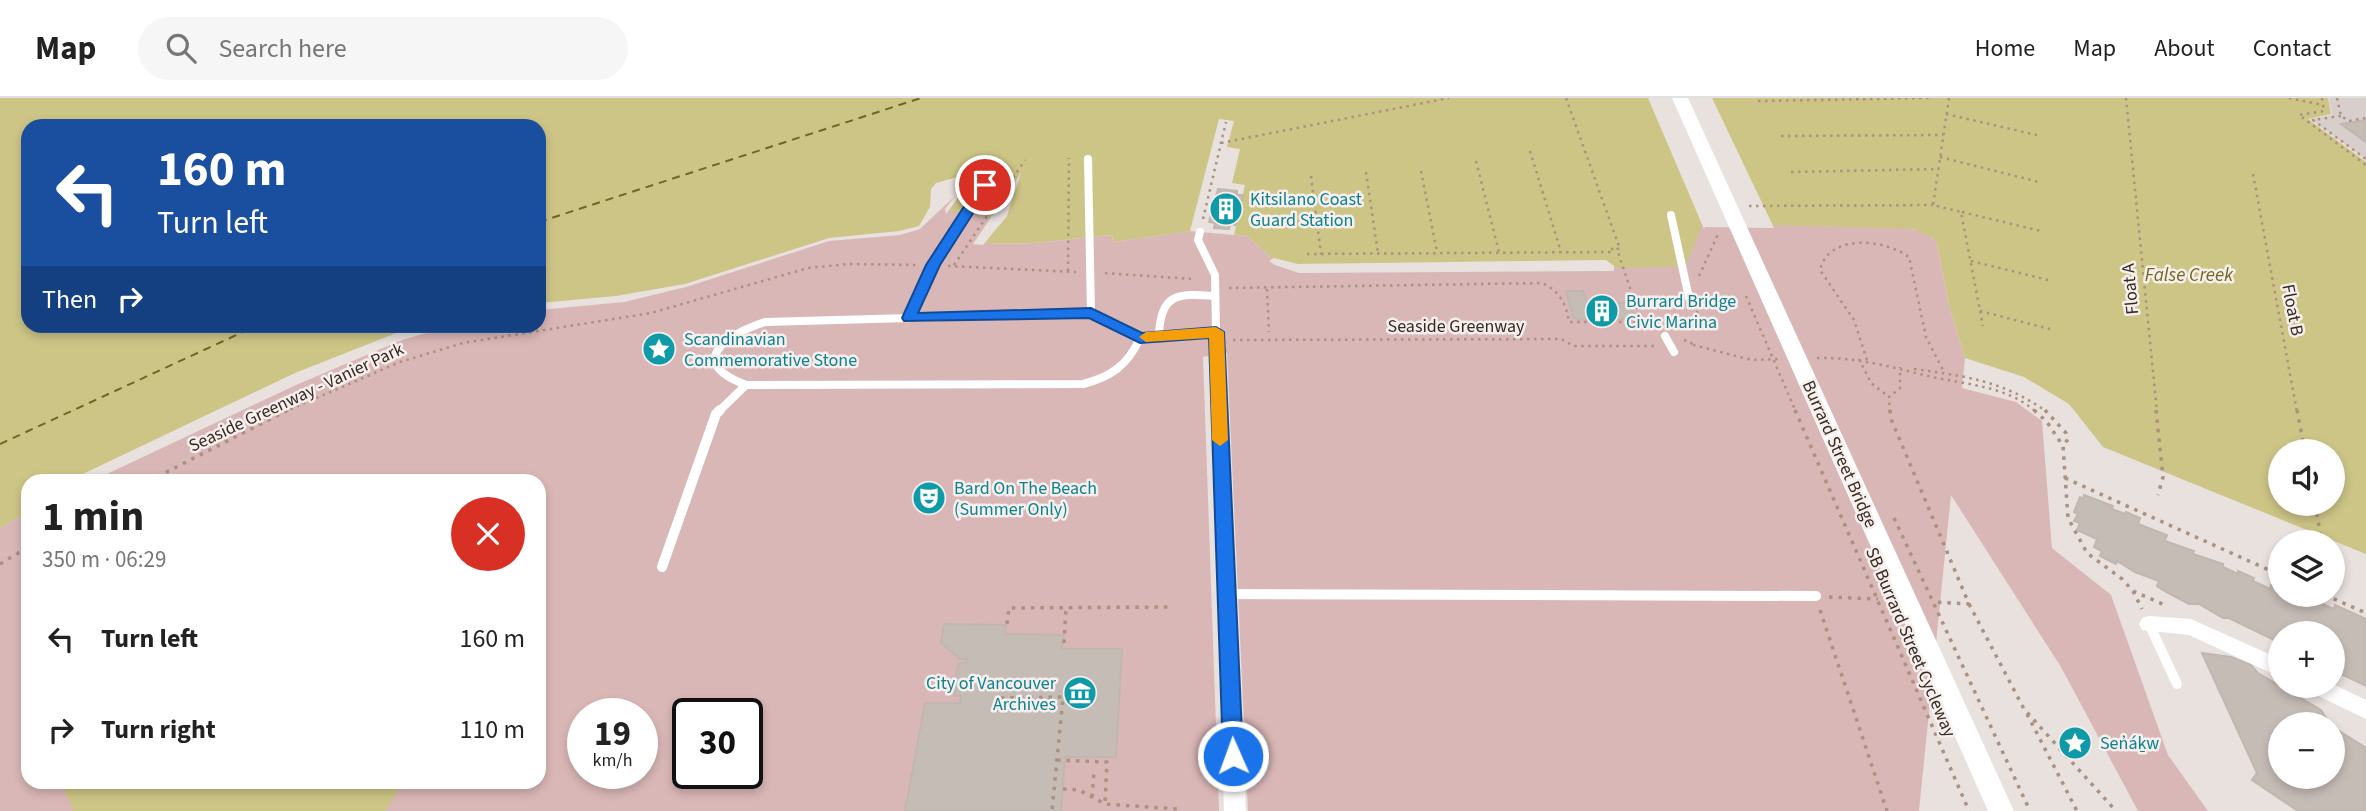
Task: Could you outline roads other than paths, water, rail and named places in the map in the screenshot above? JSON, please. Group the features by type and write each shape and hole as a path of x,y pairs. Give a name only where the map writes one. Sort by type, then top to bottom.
{"main road":[{"name":"Burrard Street Bridge","path":"1680,98 2001,811"}],"street":[{"path":"1216,336 1235,811"},
{"path":"2149,624 2191,627 2268,662"},
{"path":"2342,698 2366,710"}],"lane":[{"path":"1088,159 1091,313"},
{"path":"909,318 933,265 997,165"},
{"path":"1671,215 1689,298"},
{"path":"1140,338 1133,355 1120,370 1104,380 1083,384 746,385 720,374 714,365 714,353 723,342 748,326 765,322 1091,313 1140,338 1216,336 1215,275 1198,240 1200,232"},
{"path":"1159,336 1158,316 1161,308 1171,298 1186,294 1215,296"},
{"path":"1664,332 1673,349"},
{"path":"662,567 716,414 746,385"},
{"path":"1227,594 1816,596"},
{"path":"2149,624 2178,684"}],"water":[{"name":"False Creek","path":"0,98 2328,98 2331,114 2308,119 2366,162 2366,554 2345,545 2345,530 2307,530 2273,516 2345,516 2345,439 2268,439 2268,514 2103,447 2069,404 2024,377 1965,358 1949,305 1937,244 1933,238 1913,229 1703,223 1685,267 1299,270 1276,262 1247,236 1191,231 1113,242 1112,235 1009,244 975,241 992,216 948,211 960,194 957,192 919,226 899,231 829,238 685,284 623,299 546,305 546,119 21,119 21,333 414,333 99,474 21,474 21,516 0,528"},
{"path":"63,789 398,789 386,811 74,811"}],"place":[{"name":"Kitsilano Coast Guard Station","path":"1226,209"},
{"name":"Burrard Bridge Civic Marina","path":"1602,311"},
{"name":"Scandinavian Commemorative Stone","path":"659,349"},
{"name":"Bard On The Beach (Summer Only)","path":"929,498"},
{"name":"City of Vancouver Archives","path":"1080,693"},
{"name":"Sen̓áḵw","path":"2075,743"}]}
